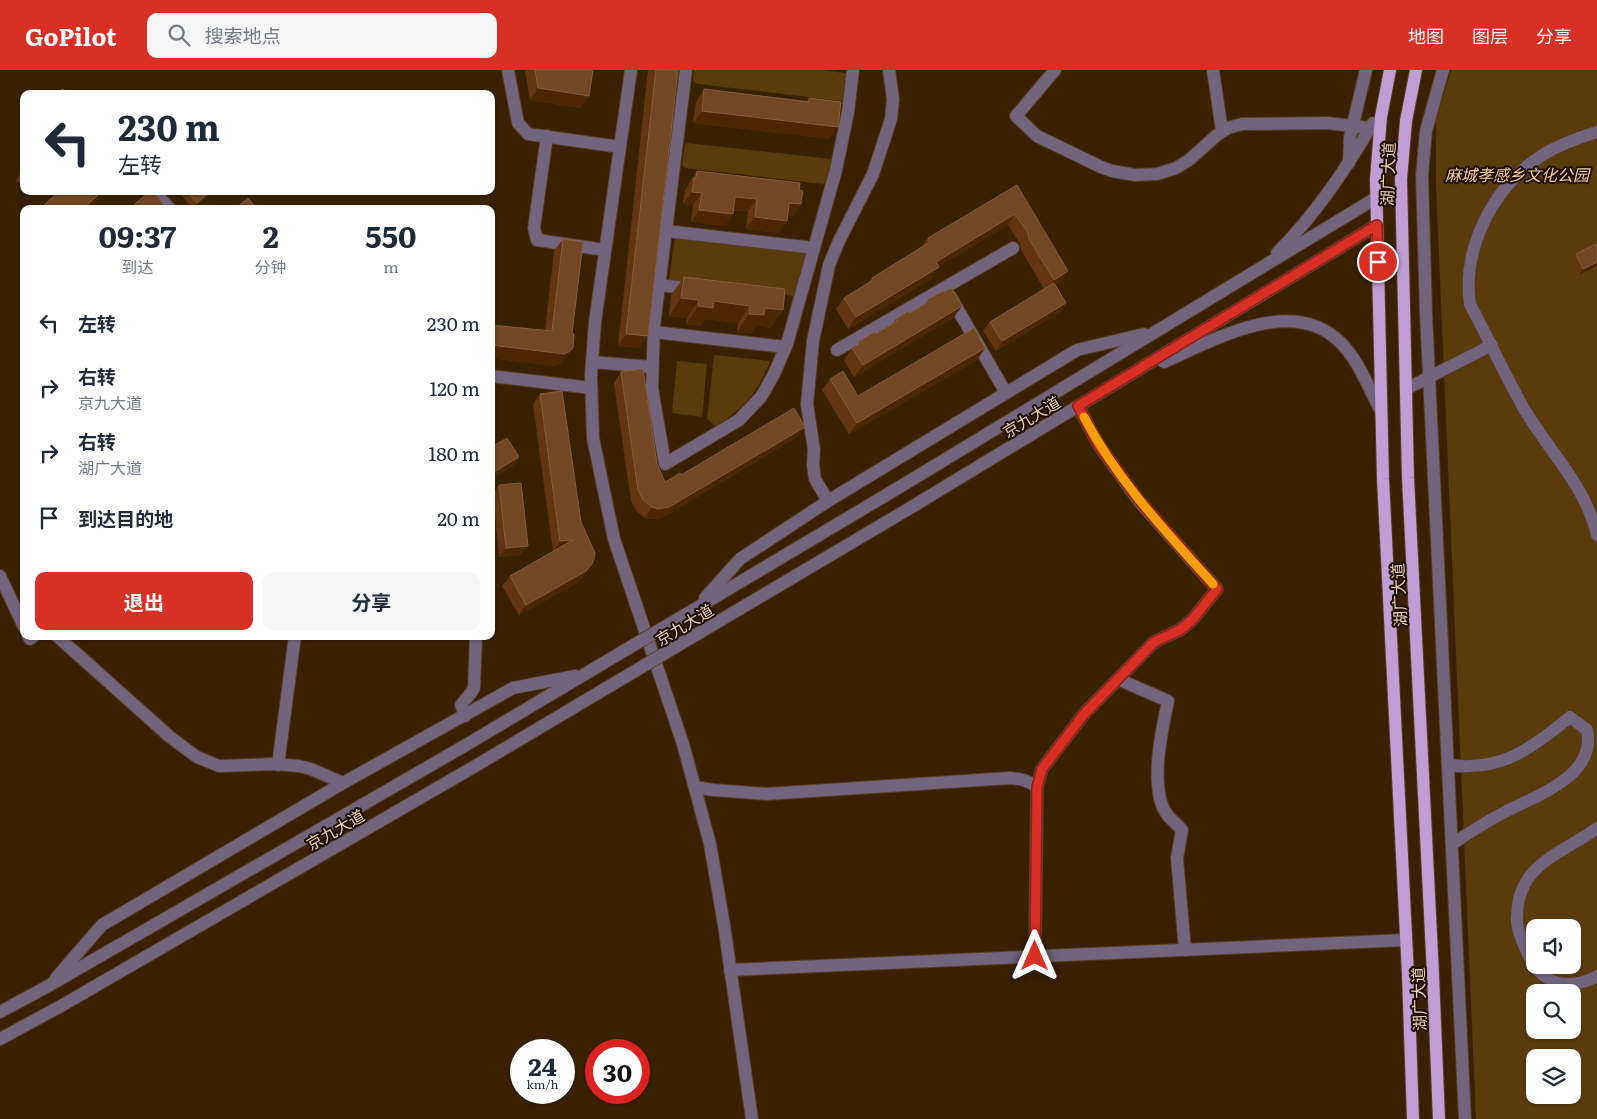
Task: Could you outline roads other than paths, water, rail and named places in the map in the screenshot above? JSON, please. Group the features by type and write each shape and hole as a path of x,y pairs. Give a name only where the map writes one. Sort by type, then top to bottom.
{"main road":[{"name":"湖广大道","path":"1390,70 1378,146 1376,198 1382,479 1406,940 1413,1119"},
{"name":"湖广大道","path":"1416,70 1406,121 1402,179 1406,389 1408,478 1439,1119"}],"street":[{"path":"508,70 518,123 528,134 620,147"},
{"path":"631,70 594,322 591,388 593,438 614,539 673,712 696,787 710,844 752,1119"},
{"path":"686,70 659,285 652,367 652,388 665,464 739,420 755,406 768,386 785,347 794,301 814,248 838,160 848,112 852,70"},
{"path":"828,501 815,479 813,465 814,450 807,404 813,341 832,256 873,174 891,119 893,100 889,70"},
{"path":"1055,70 1016,116 1037,136 1112,171 1135,175 1176,168 1189,160 1217,134 1242,124 1327,123 1370,128"},
{"path":"1213,70 1222,131"},
{"path":"1349,164 1350,137 1366,70"},
{"path":"1443,70 1426,131 1422,176 1429,377 1466,1119"},
{"path":"1258,270 1306,222 1325,199 1349,164 1384,100"},
{"path":"1597,132 1572,140 1542,156 1528,165 1507,187 1483,224 1472,253 1468,278 1470,304 1523,408 1583,497 1592,516 1597,535"},
{"path":"547,136 534,228 536,240 605,250"},
{"path":"158,195 166,205"},
{"name":"京九大道","path":"0,1012 440,760 907,483 1376,198"},
{"name":"京九大道","path":"0,1039 61,1006 477,765 1112,386 1377,225"},
{"path":"666,230 814,248"},
{"path":"837,350 1013,248"},
{"path":"659,285 706,291"},
{"path":"945,288 1006,393"},
{"path":"1112,386 1221,337 1262,323 1280,321 1300,322 1319,327 1341,343 1353,357 1381,411"},
{"path":"654,332 785,347"},
{"path":"698,607 740,559 828,501 1076,350 1156,332"},
{"path":"1406,389 1492,346"},
{"path":"592,362 652,367"},
{"path":"495,376 591,388"},
{"path":"1035,956 1037,787 1042,769 1084,714 1118,679 1154,642 1180,630 1192,620 1217,589 1139,500 1098,444 1078,406"},
{"path":"0,576 20,618"},
{"path":"62,640 189,753 204,761 218,766 278,764 311,769 343,784"},
{"path":"278,764 294,640"},
{"path":"465,716 461,705 474,688 476,640"},
{"path":"50,985 102,925 343,784 513,688 585,674"},
{"path":"1118,679 1168,701 1159,749 1159,794 1160,802 1166,814 1182,830 1177,858 1185,950"},
{"path":"1448,765 1484,765 1511,758 1539,742 1570,717 1588,730 1586,758 1566,778 1541,795 1488,821 1452,844"},
{"path":"696,787 767,794 1010,778 1022,779 1037,787"},
{"path":"1597,828 1551,857 1533,872 1522,891 1517,917 1527,953 1537,970 1543,975 1550,980 1565,984 1589,981 1597,976"},
{"path":"730,970 1406,940"}],"park label":[{"name":"麻城孝感乡文化公园","path":"1517,174"}]}
